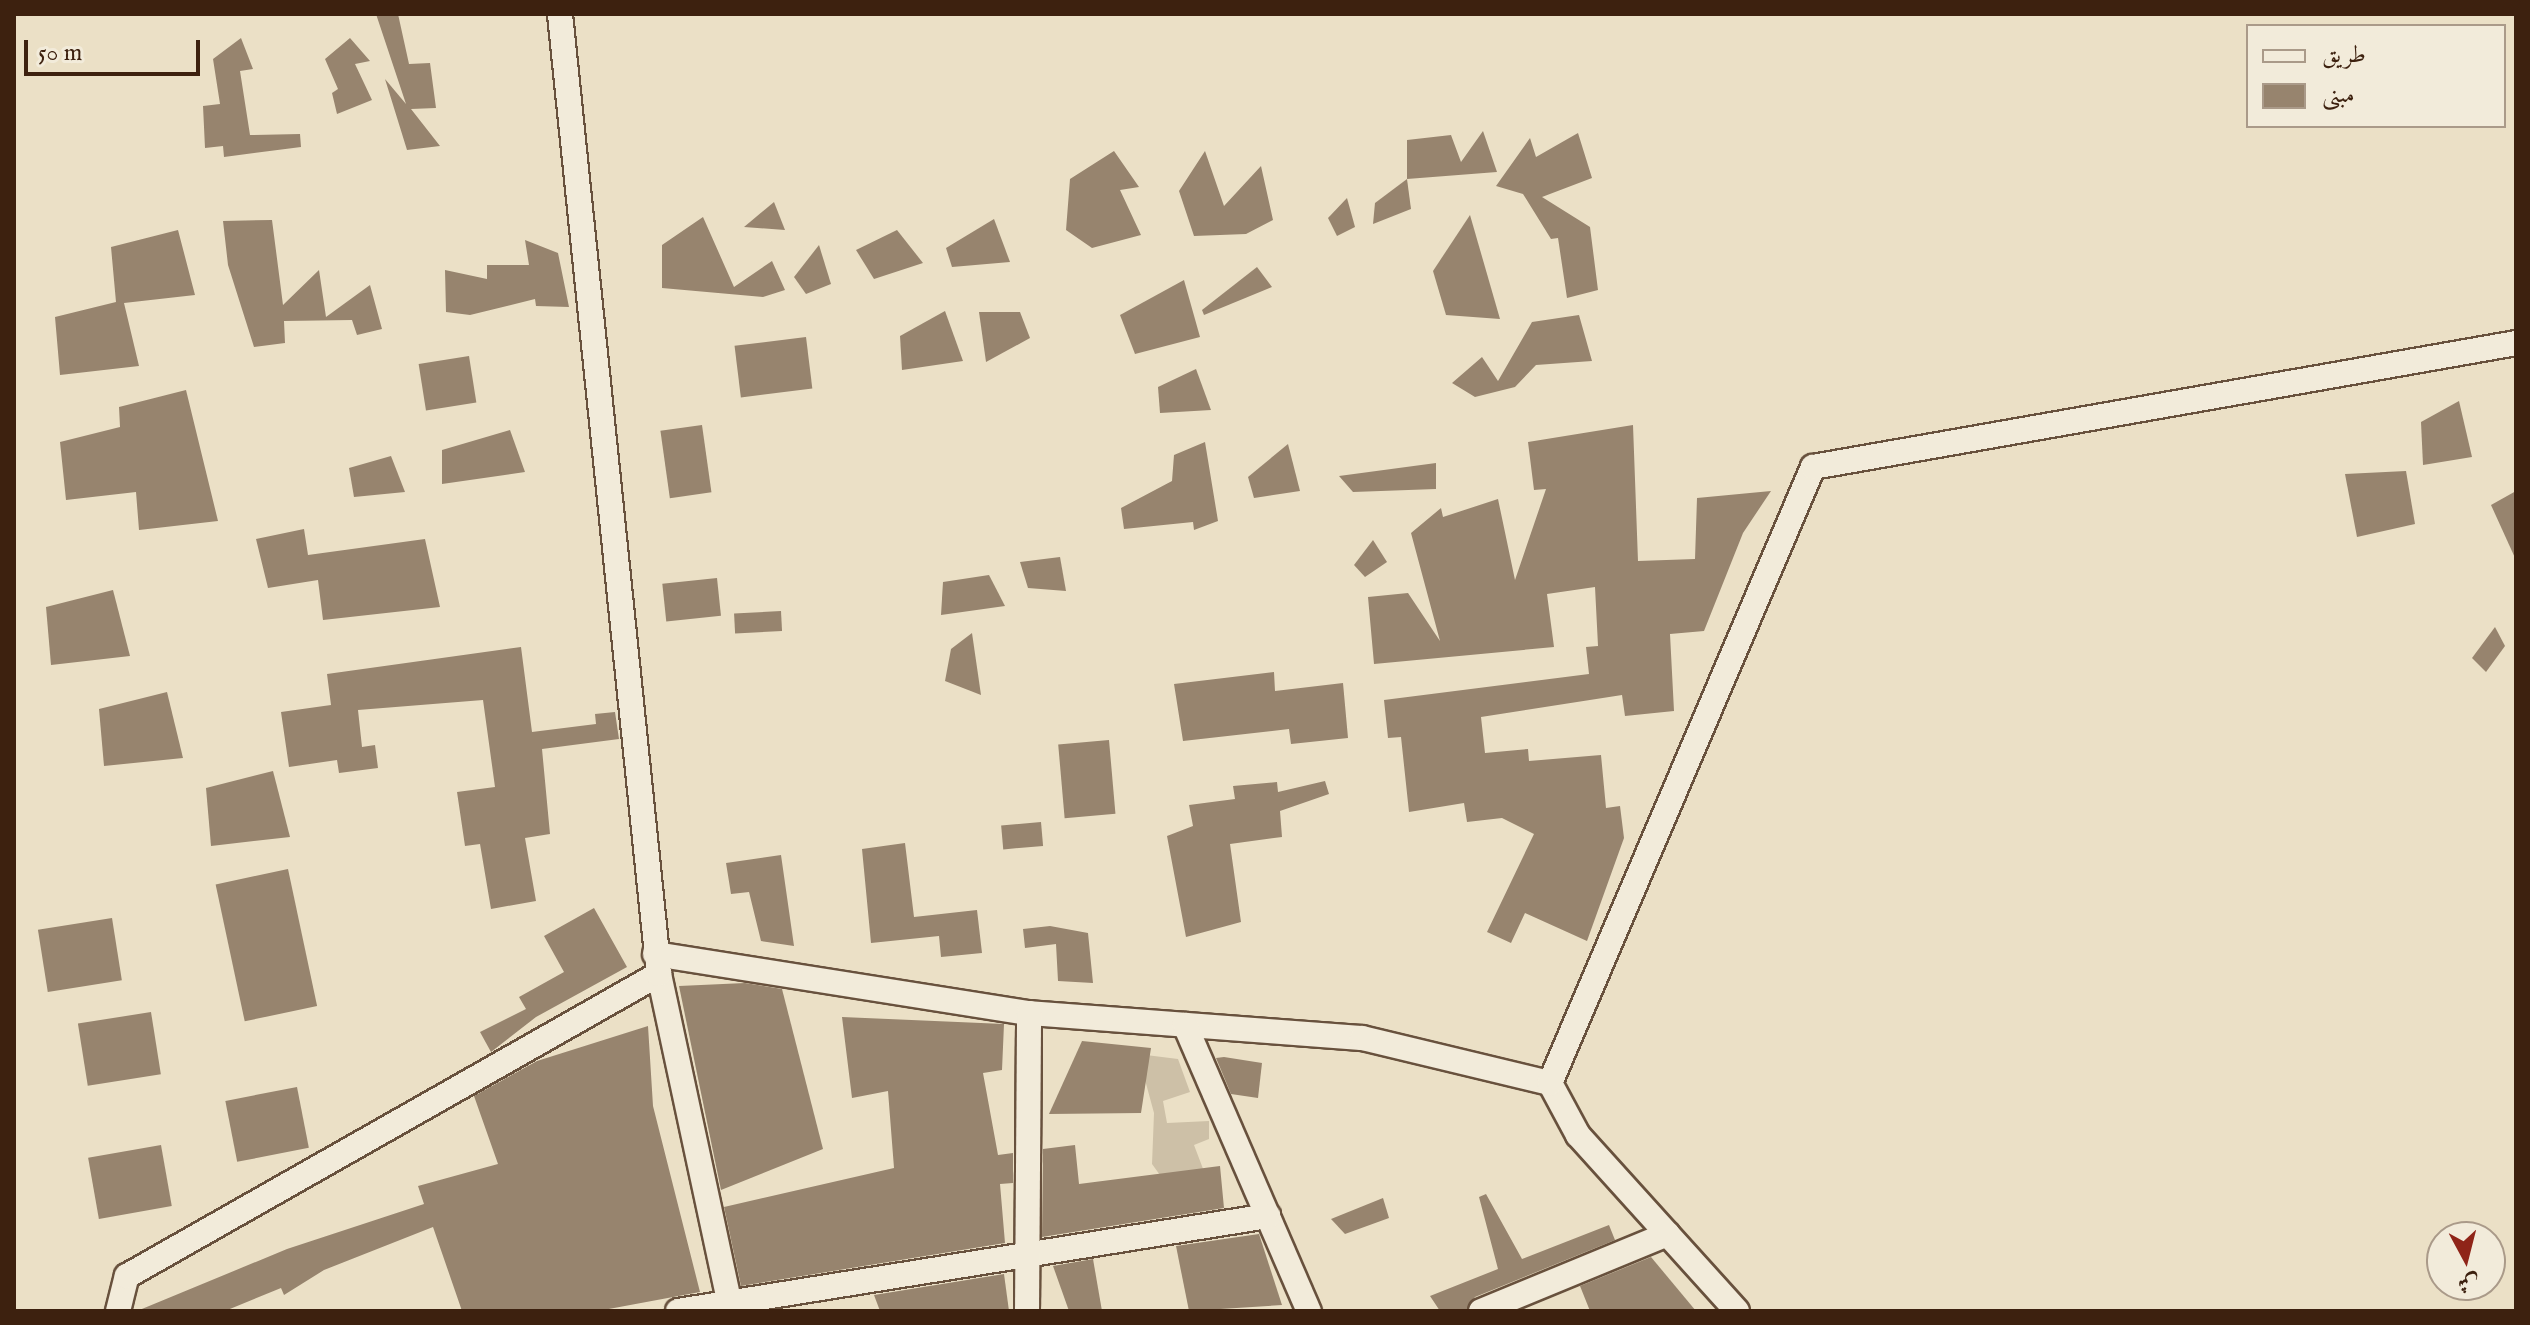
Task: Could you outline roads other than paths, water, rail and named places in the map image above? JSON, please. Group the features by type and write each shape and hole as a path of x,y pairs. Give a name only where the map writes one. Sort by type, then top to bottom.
{"street":[{"path":"560,14 657,964 729,1306"},
{"path":"1550,1083 1813,467 2516,343"},
{"path":"118,1311 127,1276 657,964 1029,1013 1362,1038 1550,1083 1578,1135 1737,1311"},
{"path":"1027,1311 1029,1013"},
{"path":"1185,1025 1309,1311"},
{"path":"678,1311 729,1306 1025,1254 1268,1216"},
{"path":"1481,1311 1668,1234"}]}
